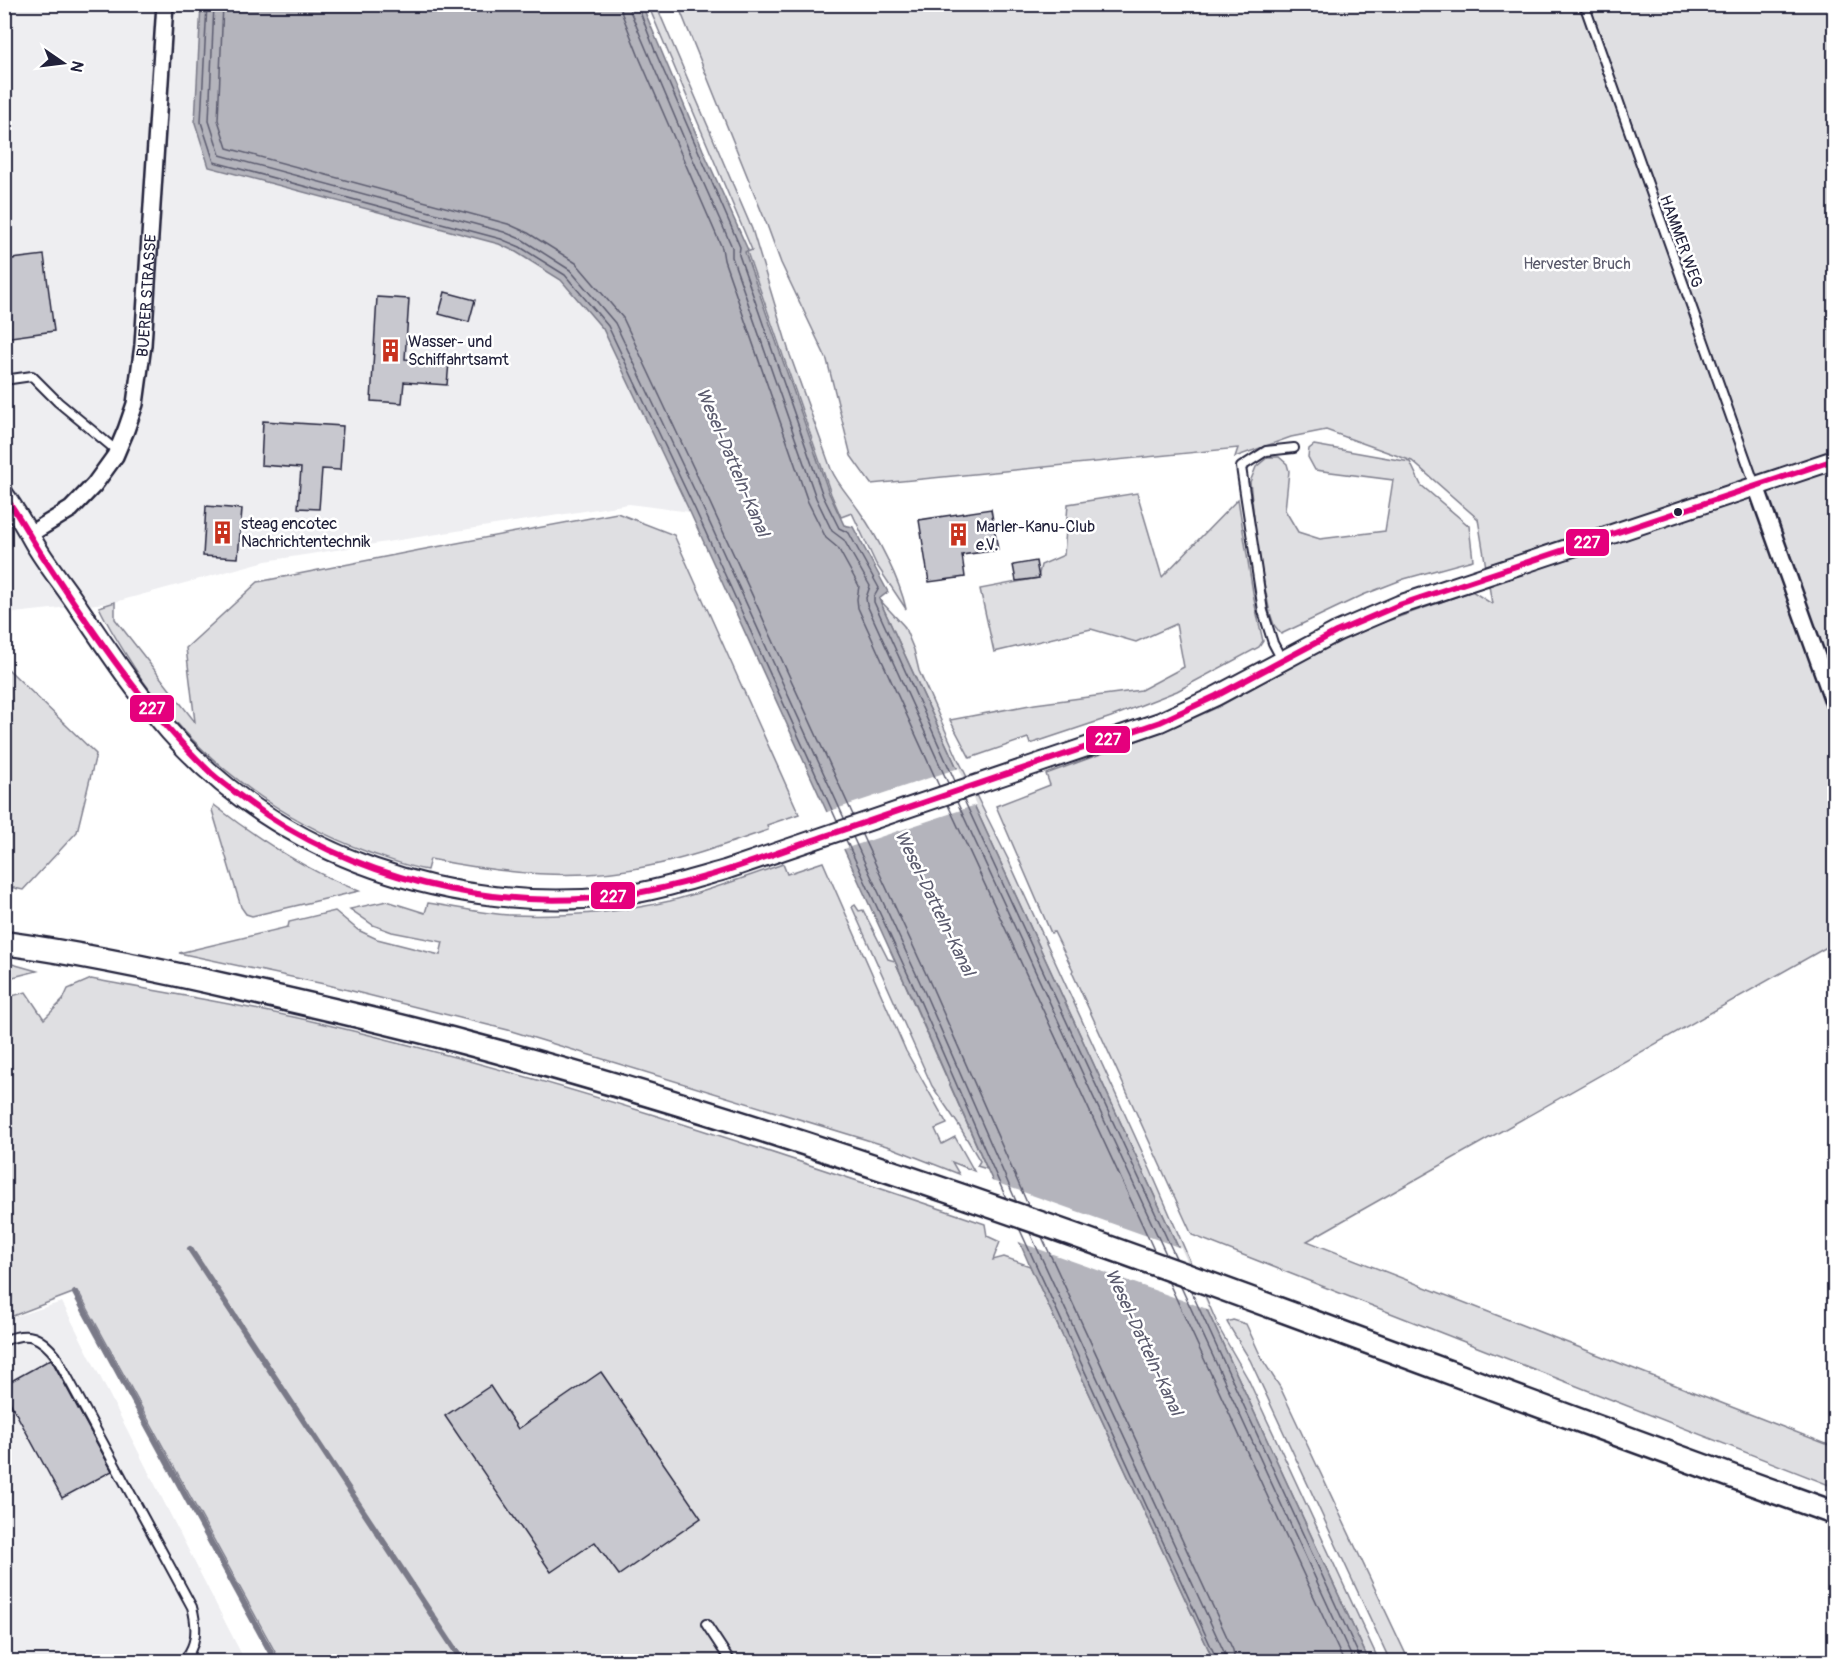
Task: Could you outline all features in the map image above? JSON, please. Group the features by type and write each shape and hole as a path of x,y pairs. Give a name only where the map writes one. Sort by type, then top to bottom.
{"main road":[{"path":"4,943 45,948 147,968 380,1020 571,1071 758,1128 1216,1286 1834,1513"}],"street":[{"name":"BUERER STRASSE","path":"30,534 71,509 94,485 117,451 135,404 140,374 162,8"},
{"path":"4,494 135,689 179,741 211,773 240,797 297,834 351,861 416,882 480,895 541,900 620,896 674,885 1011,773 1160,722 1216,696 1367,617 1427,594 1834,460"},
{"path":"1756,486 1834,704"}],"lane":[{"name":"HAMMER WEG","path":"1584,4 1756,486"},
{"path":"4,380 32,376 58,402 117,451"},
{"path":"1282,660 1263,611 1241,467 1266,451 1294,448"},
{"path":"4,1341 27,1335 44,1341 56,1356 192,1606 196,1623 194,1643 186,1658 181,1662"},
{"path":"706,1624 732,1662"}],"shaded area":[{"path":"4,5 201,5 195,123 499,244 561,280 603,329 690,512 629,504 266,561 115,602 5,614"},
{"path":"62,1302 245,1661 5,1661 4,1320"}],"green space":[{"path":"648,5 656,5 752,229 790,355 831,469 867,522 880,546 899,585 906,609 876,564 852,513 841,517 831,494 747,252 752,250"},
{"name":"Hervester Bruch","path":"678,5 1834,5 1834,943 1307,1241 1834,1447 1834,1487 1192,1235 1073,970 1054,932 1051,933 996,806 1050,785 1046,774 1169,729 1218,707 1320,651 1376,625 1472,591 1492,604 1478,519 1412,461 1326,430 1291,437 1235,457 1238,448 871,484 851,456 827,360 781,263"},
{"path":"1314,445 1410,462 1421,485 1469,526 1473,560 1404,579 1363,595 1281,634 1274,625 1270,613 1258,554 1250,482 1256,467 1268,457 1279,457 1287,464 1289,471 1285,510 1298,532 1320,539 1385,531 1393,480 1315,470 1308,457 1309,449"},
{"path":"1137,493 1162,577 1238,499 1263,641 1259,647 1177,691 1111,717 1030,744 1028,738 970,758 950,720 1035,704 1141,690 1184,667 1176,624 1136,642 1091,629 994,652 980,589 1038,578 1041,565 1064,555 1068,504"},
{"path":"617,513 674,535 799,814 767,825 768,830 694,855 622,871 567,875 539,874 430,859 427,870 370,853 303,823 242,783 188,735 141,678 99,607 115,602 115,619 195,722 186,648 258,582"},
{"path":"879,599 904,626 914,650 919,671 958,759 1008,859 1150,1169 1220,1330 1248,1379 1379,1661 1369,1661"},
{"path":"8,669 96,754 77,832 23,890 5,886 4,670"},
{"path":"214,805 283,853 320,874 359,891 252,916 246,914 241,907 212,810"},
{"path":"823,862 906,1051 947,1124 935,1129 942,1144 955,1137 974,1171 952,1162 959,1174 890,1147 508,1030 324,984 179,953 288,927 289,922 335,911 358,930 377,939 440,955 443,942 392,932 373,925 350,909 387,901 425,913 428,903 500,914 590,913 630,909 670,901 783,864 787,874"},
{"path":"855,905 859,911 863,910 888,959 895,961 987,1169 977,1166 980,1161 932,1086 852,907"},
{"path":"5,962 37,971 5,979"},
{"path":"91,979 291,1017 488,1066 738,1141 985,1224 987,1236 1000,1242 993,1260 1004,1257 1030,1266 1214,1661 280,1661 78,1291 5,1319 5,998 26,992 44,1019 63,1000 68,989"},
{"path":"1233,1320 1246,1324 1262,1359 1280,1387 1409,1661 1390,1661 1250,1360 1227,1322"}],"water":[{"name":"Wesel-Datteln-Kanal","path":"201,5 642,5 748,250 745,252 829,493 844,525 853,527 888,592 879,599 1369,1661 1214,1661 1030,1266 911,996 690,512 603,329 561,280 499,244 209,167 195,123"}],"pier":[{"path":"959,768 976,805 841,850 824,813"},
{"path":"989,1180 1181,1248 1210,1310 1016,1241"}],"building":[{"path":"44,255 54,331 4,338 4,260"},
{"path":"445,292 475,300 469,322 439,314"},
{"name":"Wasser- und Schiffahrtsamt","path":"377,297 409,299 405,359 449,362 447,385 404,382 402,403 371,401"},
{"path":"263,421 343,426 340,470 322,469 319,509 298,508 301,468 261,465"},
{"name":"steag encotec Nachrichtentechnik","path":"206,506 242,509 238,558 203,556"},
{"name":"Marler-Kanu-Club e.V.","path":"991,509 998,550 962,555 965,577 929,582 919,520"},
{"path":"1036,561 1039,578 1016,581 1013,565"},
{"path":"51,1359 112,1471 62,1498 4,1391 4,1385"},
{"path":"601,1372 701,1518 619,1575 595,1542 551,1572 445,1416 490,1386 518,1429"}],"waterway":[{"path":"190,1249 463,1662"},
{"path":"75,1293 276,1662"}],"transit line":[{"name":"227","path":"4,495 82,615 142,697 187,749 211,773 243,798 284,826 328,849 375,869 423,883 473,893 523,899 573,899 650,891 702,878 1160,722 1216,696 1336,632 1399,605 1834,460"}],"place":[{"name":"Wasser- und Schiffahrtsamt","path":"390,350"},
{"name":"steag encotec Nachrichtentechnik","path":"223,532"},
{"name":"Marler-Kanu-Club e.V.","path":"958,535"}]}
